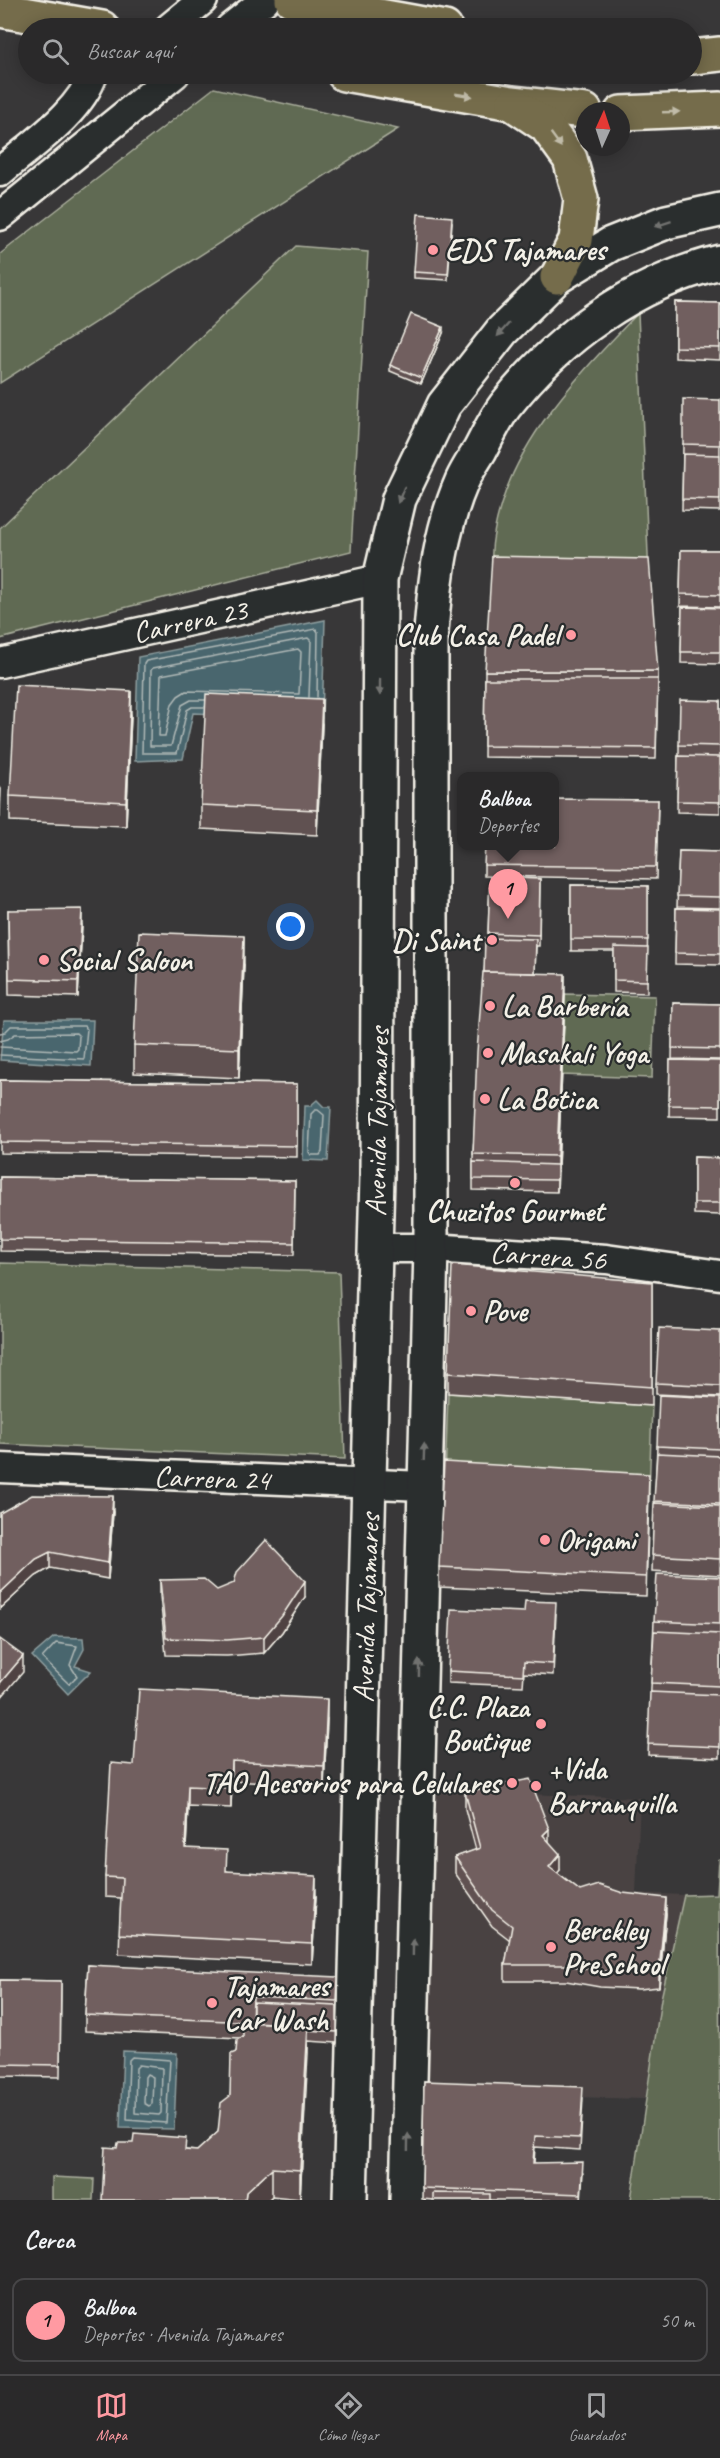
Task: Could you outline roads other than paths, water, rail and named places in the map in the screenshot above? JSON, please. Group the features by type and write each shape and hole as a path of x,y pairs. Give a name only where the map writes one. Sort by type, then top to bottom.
{"highway":[{"path":"292,0 390,18"},
{"path":"0,10 45,18"},
{"path":"702,56 720,54"},
{"path":"402,84 512,103 576,110"},
{"path":"512,103 546,126 570,159 581,199 576,240 557,277"},
{"path":"630,113 720,109"}],"street":[{"path":"181,18 203,0"},
{"path":"242,18 265,0"},
{"path":"0,172 72,109 90,84"},
{"path":"0,216 163,84"},
{"name":"Avenida Tajamares","path":"350,2200 375,1248 380,924 380,579 399,499 444,405 502,331 557,277 611,244 666,222 720,210"},
{"name":"Avenida Tajamares","path":"407,2200 423,1486 431,1248 431,632 435,579 443,536 462,481 504,408 550,355 616,304 697,267 720,262"},
{"name":"Carrera 23","path":"0,663 380,579"},
{"name":"Carrera 56","path":"375,1248 431,1248 606,1259 720,1275"},
{"name":"Carrera 24","path":"0,1468 423,1486"}],"water":[{"path":"325,620 322,718 193,713 183,759 135,761 138,657"},
{"path":"4,1020 93,1020 91,1066 0,1060"},
{"path":"317,1100 324,1107 331,1107 328,1161 303,1160 305,1106 310,1106"},
{"path":"54,1637 83,1638 84,1649 75,1666 91,1671 68,1694 32,1656"},
{"path":"123,2051 177,2053 174,2129 120,2128"}],"place":[{"name":"EDS Tajamares","path":"433,250"},
{"name":"Club Casa Padel","path":"571,635"},
{"name":"Balboa","path":"508,919"},
{"name":"Di Saint","path":"492,940"},
{"name":"Social Saloon","path":"44,960"},
{"name":"La Barbería","path":"490,1006"},
{"name":"Masakali Yoga","path":"488,1053"},
{"name":"La Botica","path":"485,1099"},
{"name":"Chuzitos Gourmet","path":"515,1183"},
{"name":"Pove","path":"471,1311"},
{"name":"Origami","path":"545,1540"},
{"name":"C.C. Plaza Boutique","path":"541,1724"},
{"name":"TAO Acesorios para Celulares","path":"512,1783"},
{"name":"+Vida Barranquilla","path":"536,1786"},
{"name":"Berckley PreSchool","path":"551,1947"},
{"name":"Tajamares Car Wash","path":"212,2003"}]}
